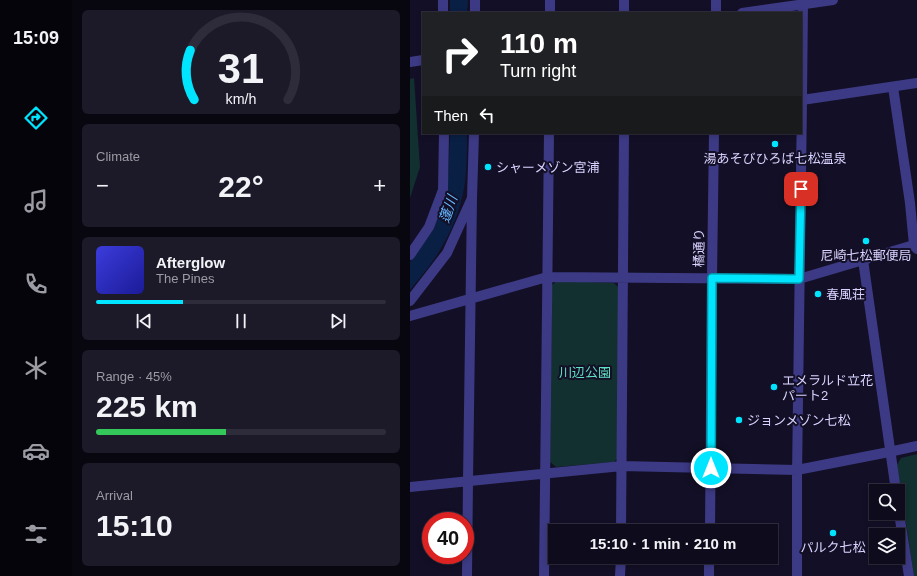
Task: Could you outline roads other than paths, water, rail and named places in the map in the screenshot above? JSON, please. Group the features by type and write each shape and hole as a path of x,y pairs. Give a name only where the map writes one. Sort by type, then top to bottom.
{"street":[{"path":"443,0 443,12"},
{"path":"475,0 475,12"},
{"path":"550,0 550,12"},
{"path":"624,0 624,12"},
{"path":"716,0 716,12"},
{"path":"748,12 803,2 833,0"},
{"path":"803,2 802,100 917,83"},
{"path":"410,62 422,60"},
{"path":"410,316 547,277 799,279 916,246 893,87"},
{"path":"410,255 429,227 443,190 444,134"},
{"path":"467,576 470,299 474,134"},
{"path":"544,576 549,134"},
{"path":"621,524 624,134"},
{"name":"橘通り","path":"710,524 714,134"},
{"path":"797,576 801,134"},
{"path":"410,301 447,253 472,198"},
{"path":"863,260 895,484"},
{"path":"410,487 622,466 797,470 917,446"},
{"path":"900,520 909,576"},
{"path":"620,564 620,576"},
{"path":"709,564 709,576"}],"water":[{"path":"450,0 468,0 467,12 450,12"},
{"name":"蓬川","path":"450,134 467,134 465,182 462,199 453,225 438,254 410,290 410,262 433,230 446,193"}],"place":[{"name":"湯あそびひろば七松温泉","path":"775,144"},
{"name":"シャーメゾン宮浦","path":"488,167"},
{"name":"尼崎七松郵便局","path":"866,241"},
{"name":"春風荘","path":"818,294"},
{"name":"エメラルド立花 パート2","path":"774,387"},
{"name":"ジョンメゾン七松","path":"739,420"},
{"name":"パルク七松","path":"833,533"}],"park label":[{"name":"川辺公園","path":"585,372"}]}
